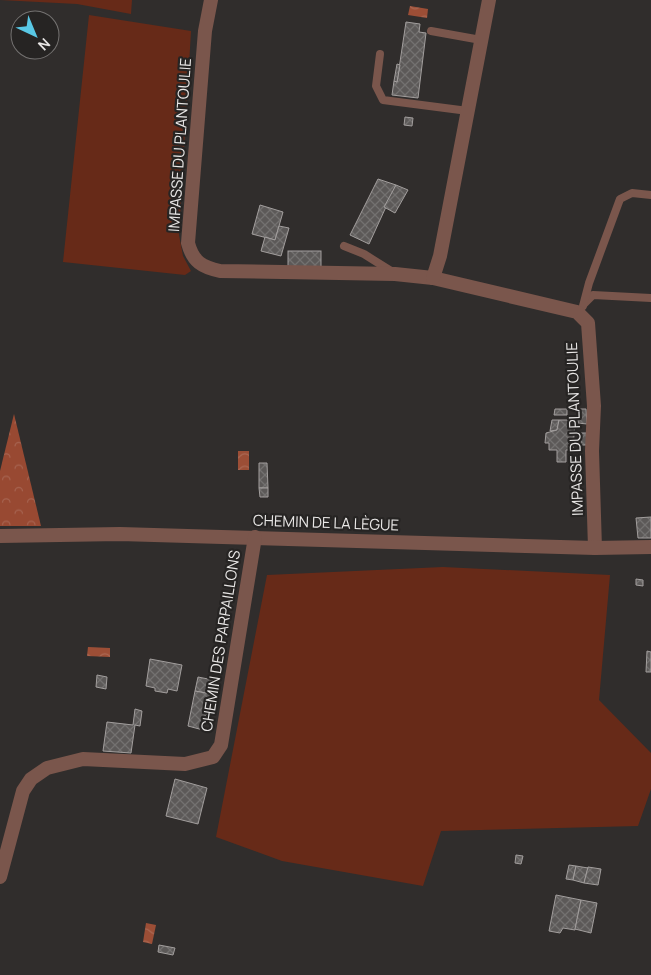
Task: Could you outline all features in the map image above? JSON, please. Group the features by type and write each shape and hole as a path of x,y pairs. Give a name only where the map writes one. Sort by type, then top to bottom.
{"street":[{"name":"IMPASSE DU PLANTOULIE","path":"211,0 205,31 188,243 192,257 203,267 220,271 395,274 434,278 580,309 588,322 593,397 592,451 595,548"},
{"path":"434,278 440,256 489,0"},
{"name":"CHEMIN DE LA LÈGUE","path":"0,536 120,534 595,548 651,547"},
{"name":"CHEMIN DES PARPAILLONS","path":"0,877 23,791 31,779 47,768 83,759 185,764 213,757 221,746 255,537"}],"lane":[{"path":"431,31 481,40"},
{"path":"380,54 376,86 382,100 468,111"},
{"path":"580,309 620,199 632,193 651,195"},
{"path":"344,246 364,254 395,274"},
{"path":"580,309 593,295 651,298"}],"shaded area":[{"path":"0,0 132,0 131,14 77,4"},
{"path":"89,15 191,31 179,235 183,256 191,271 185,275 63,262"},
{"path":"443,567 610,575 599,700 651,753 651,789 638,826 441,831 423,886 282,861 216,837 267,575"}],"green space":[{"path":"14,414 41,526 0,526 0,471"}],"water":[{"path":"410,6 428,9 427,18 408,15"},
{"path":"238,451 249,451 249,470 238,470"},
{"path":"88,647 110,648 110,657 87,656"},
{"path":"146,923 156,925 152,944 143,942"}],"building":[{"path":"406,22 420,24 419,32 426,33 418,98 392,95 394,81 397,82"},
{"path":"397,64 400,65 397,82 394,81"},
{"path":"405,117 413,118 412,126 404,125"},
{"path":"378,179 396,185 369,244 350,235"},
{"path":"396,185 408,190 395,213 384,207"},
{"path":"260,205 283,212 275,240 252,234"},
{"path":"279,226 289,228 281,256 261,251 265,237 275,240"},
{"path":"288,251 321,251 321,267 288,267"},
{"path":"555,409 567,409 567,415 554,415"},
{"path":"578,409 586,409 587,424 578,423"},
{"path":"552,420 559,420 557,430 550,431"},
{"path":"559,420 575,420 573,450 566,450 566,462 557,462 557,450 549,450 549,443 545,443 546,433 557,430"},
{"path":"581,433 588,433 588,445 581,445"},
{"path":"259,463 267,463 268,488 259,488"},
{"path":"259,488 268,488 268,497 260,497"},
{"path":"651,517 651,538 638,538 636,518"},
{"path":"636,579 643,580 643,586 636,585"},
{"path":"647,651 651,652 651,672 646,672"},
{"path":"150,659 182,665 177,691 168,689 167,693 155,691 155,688 146,686"},
{"path":"97,675 107,677 106,689 96,687"},
{"path":"198,677 213,680 211,694 195,691"},
{"path":"195,691 211,694 203,730 188,726"},
{"path":"135,709 142,711 140,726 135,725 131,753 103,751 107,722 133,725"},
{"path":"175,779 207,788 198,824 166,816"},
{"path":"516,855 523,856 521,864 515,863"},
{"path":"569,865 576,866 573,880 566,879"},
{"path":"576,866 588,868 584,883 573,880"},
{"path":"588,867 601,869 598,885 584,883"},
{"path":"556,895 581,900 575,930 563,928 560,933 549,931"},
{"path":"581,900 597,903 591,933 575,929"},
{"path":"159,945 175,948 173,955 158,952"}]}
